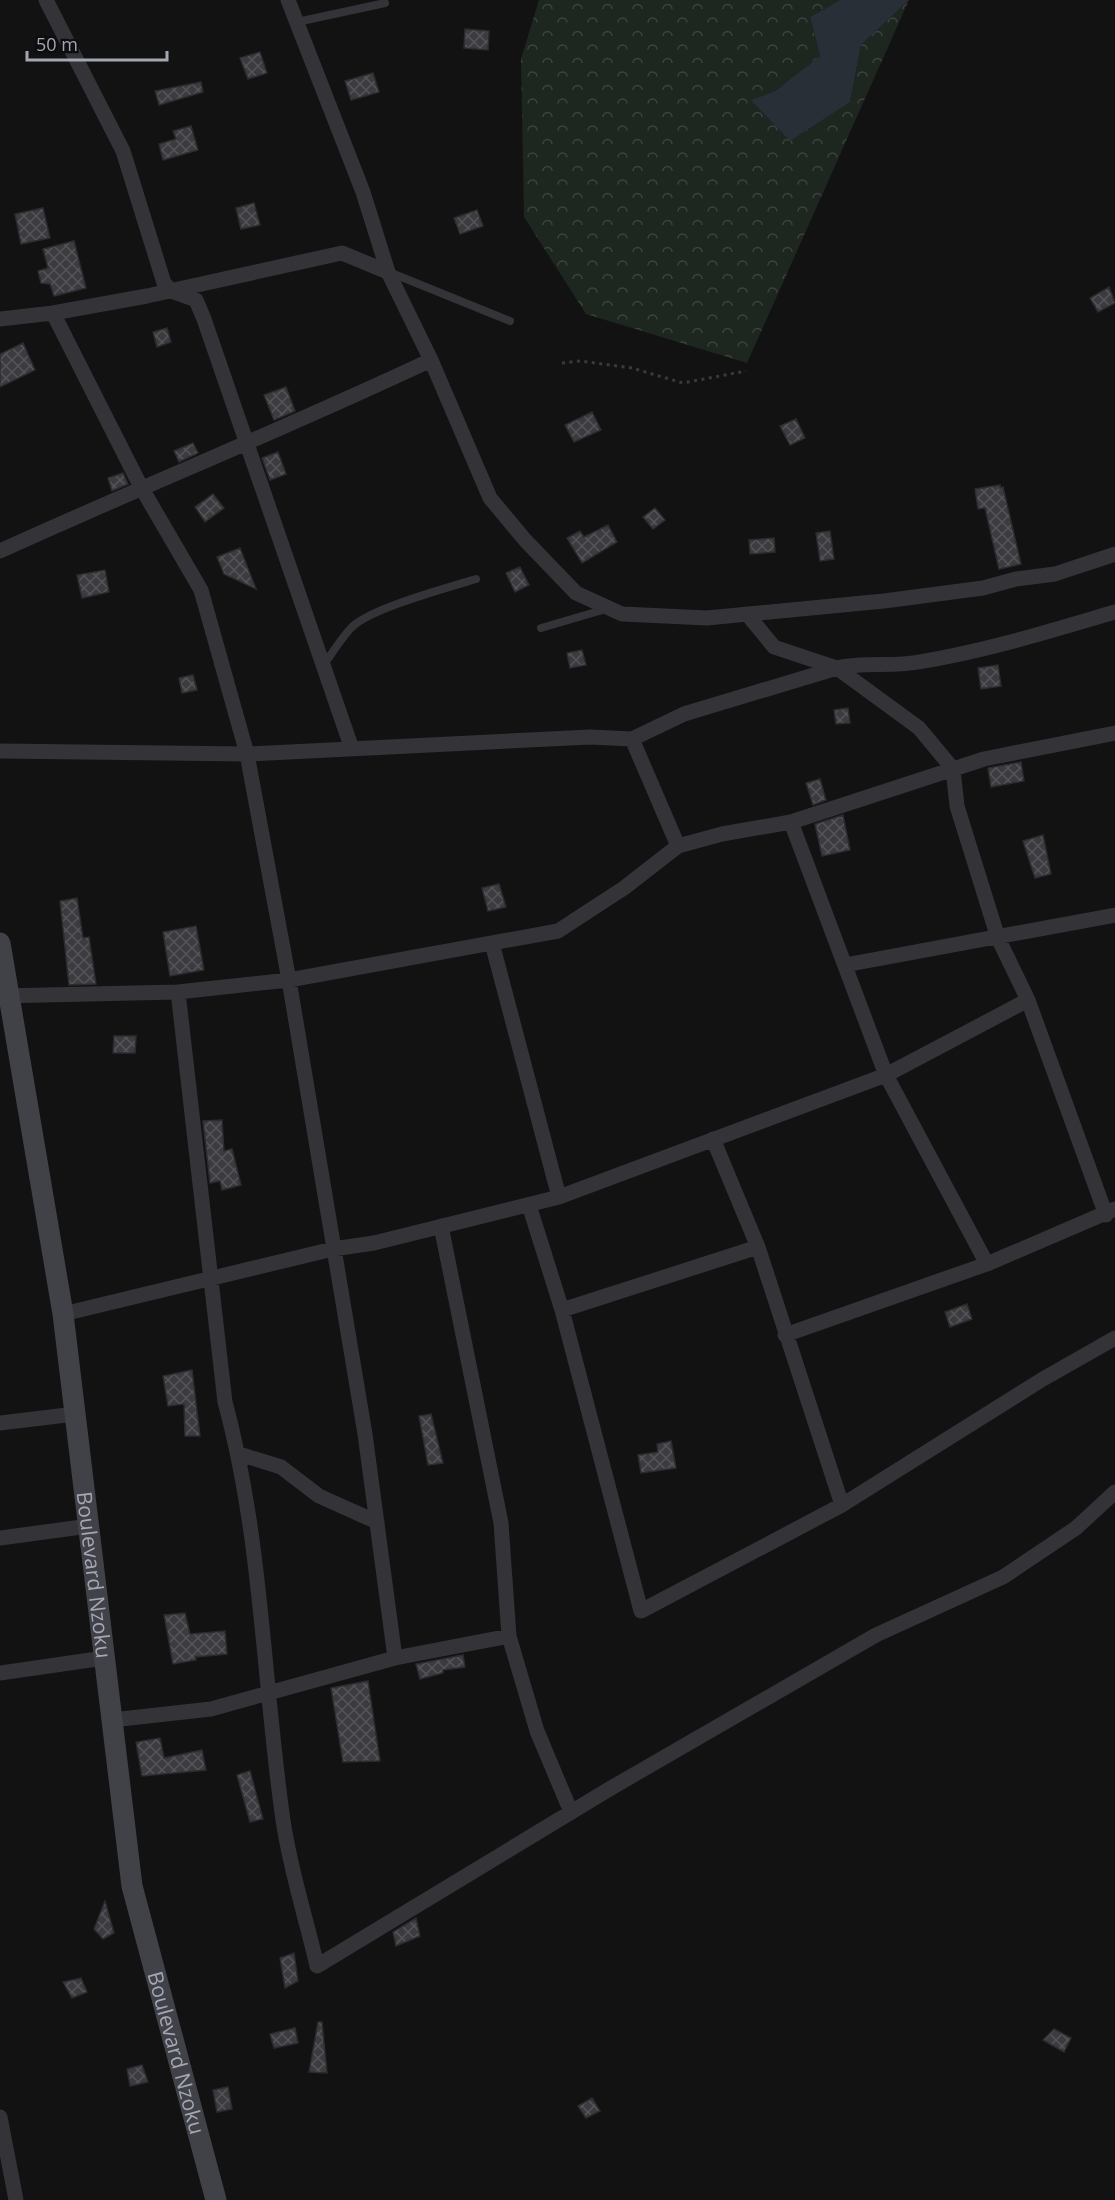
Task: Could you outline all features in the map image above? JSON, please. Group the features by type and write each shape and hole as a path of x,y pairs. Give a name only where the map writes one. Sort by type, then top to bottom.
{"street":[{"path":"46,0 123,151 164,283 171,291 196,300 352,749"},
{"path":"288,0 363,192 388,272 431,360 490,498 525,540 576,593 622,614 707,618 884,601 983,588 1016,579 1055,574 1115,554"},
{"path":"0,319 53,313 171,291 342,253 388,272"},
{"path":"53,313 141,487 201,590 247,754 289,980 365,1434 395,1658"},
{"path":"0,551 141,487 322,411 431,360"},
{"path":"0,751 247,754 590,737 632,739 684,714 837,668 851,665 917,663 998,646 1115,612"},
{"path":"747,614 774,647 837,668 920,728 953,769 957,806 998,938 1028,1000 1110,1212 987,1264 785,1335"},
{"path":"5,996 178,992 289,980 558,931 624,888 678,846 722,834 791,822 984,759 1115,733"},
{"path":"632,739 678,846"},
{"path":"791,822 886,1075 987,1264"},
{"path":"845,965 1115,915"},
{"name":"Boulevard Nzoku","path":"0,943 5,996 63,1314 132,1886 216,2200"},
{"path":"492,943 559,1197"},
{"path":"178,992 225,1402 239,1454 284,1822 317,1966 571,1812 876,1635 1003,1577 1076,1528 1115,1492"},
{"path":"63,1314 333,1249 374,1243 559,1197 886,1075 1028,1000"},
{"path":"713,1139 758,1247 842,1504"},
{"path":"528,1205 562,1310 641,1611 842,1504 1043,1379 1115,1338"},
{"path":"441,1226 501,1523 509,1636 537,1731 571,1812"},
{"path":"562,1310 758,1247"},
{"path":"0,1423 75,1414"},
{"path":"239,1454 281,1467 319,1496 376,1522"},
{"path":"0,1539 89,1526"},
{"path":"112,1720 211,1709 395,1658 509,1636"},
{"path":"0,1672 104,1658"},
{"path":"0,2117 16,2200"}],"lane":[{"path":"297,22 385,3"},
{"path":"388,272 510,321"},
{"path":"323,666 352,627 365,619 428,593 476,579"},
{"path":"541,628 609,608"}],"path":[{"path":"562,363 580,361 652,371 683,383 746,371"}],"green space":[{"path":"539,0 840,0 810,17 820,56 775,91 752,100 850,102 861,45 909,0 747,363 586,314 524,217 521,59"}],"shaded area":[{"path":"840,0 909,0 861,45 850,102 790,141 751,100 775,91 820,56 810,17"}],"building":[{"path":"465,29 489,31 488,50 464,48"},
{"path":"260,52 267,73 248,79 240,58"},
{"path":"373,73 379,92 351,100 345,81"},
{"path":"201,82 203,92 159,105 155,91"},
{"path":"191,126 198,150 163,160 159,144 176,139 173,131"},
{"path":"254,203 260,225 241,229 236,208"},
{"path":"43,208 50,238 21,244 15,214"},
{"path":"477,210 483,226 460,234 454,218"},
{"path":"74,241 86,288 54,296 50,284 41,283 38,271 48,268 43,249"},
{"path":"1109,287 1115,303 1098,312 1090,298"},
{"path":"167,328 171,342 157,347 153,332"},
{"path":"23,343 35,370 0,387 0,354"},
{"path":"286,387 295,411 274,420 264,395"},
{"path":"592,412 601,430 574,442 565,425"},
{"path":"796,419 805,438 790,445 780,426"},
{"path":"193,443 198,453 179,462 174,451"},
{"path":"278,452 286,474 270,480 262,458"},
{"path":"123,473 128,484 112,491 108,478"},
{"path":"1000,485 1000,488 1003,487 1021,564 999,569 985,508 978,509 975,489"},
{"path":"213,494 224,508 205,522 195,507"},
{"path":"655,508 665,520 653,529 643,517"},
{"path":"608,525 617,542 582,563 567,538 580,531 584,537"},
{"path":"830,531 834,559 820,561 816,533"},
{"path":"774,538 775,552 750,554 749,540"},
{"path":"240,548 256,589 224,574 217,557"},
{"path":"520,567 529,585 515,592 506,573"},
{"path":"105,570 109,592 82,598 77,575"},
{"path":"582,650 586,665 570,668 567,653"},
{"path":"998,665 1001,686 981,689 978,668"},
{"path":"193,675 197,690 182,693 179,678"},
{"path":"848,708 850,723 836,724 834,710"},
{"path":"1021,762 1024,781 991,787 988,768"},
{"path":"820,779 826,800 813,805 806,783"},
{"path":"843,815 850,850 822,856 815,824"},
{"path":"1043,835 1051,874 1035,878 1023,841"},
{"path":"499,884 506,907 488,911 482,888"},
{"path":"77,898 83,938 89,937 96,984 69,985 60,901"},
{"path":"196,926 204,970 170,976 163,932"},
{"path":"114,1036 136,1036 135,1053 113,1053"},
{"path":"222,1120 224,1151 232,1149 241,1185 222,1190 220,1181 210,1183 203,1121"},
{"path":"967,1304 972,1319 950,1327 945,1312"},
{"path":"192,1370 200,1436 185,1436 184,1404 168,1406 163,1376"},
{"path":"431,1414 443,1463 428,1465 419,1416"},
{"path":"671,1441 676,1468 641,1473 638,1455 658,1452 657,1444"},
{"path":"185,1613 190,1634 225,1631 227,1654 195,1657 196,1660 173,1664 164,1615"},
{"path":"463,1655 465,1667 443,1670 443,1673 420,1679 416,1664"},
{"path":"368,1681 380,1761 343,1762 331,1688"},
{"path":"160,1738 164,1758 202,1750 206,1770 142,1776 136,1742"},
{"path":"250,1771 263,1819 250,1822 237,1775"},
{"path":"105,1901 114,1933 103,1939 94,1929"},
{"path":"416,1918 420,1936 396,1946 393,1932"},
{"path":"294,1953 298,1981 285,1988 280,1958"},
{"path":"81,1978 87,1992 72,1998 63,1982"},
{"path":"318,2022 322,2022 327,2073 309,2072"},
{"path":"295,2028 298,2043 274,2048 270,2034"},
{"path":"1054,2029 1071,2038 1064,2052 1043,2040"},
{"path":"142,2065 148,2082 130,2086 127,2069"},
{"path":"228,2087 232,2109 217,2112 213,2090"},
{"path":"592,2098 600,2111 586,2118 578,2106"}]}
